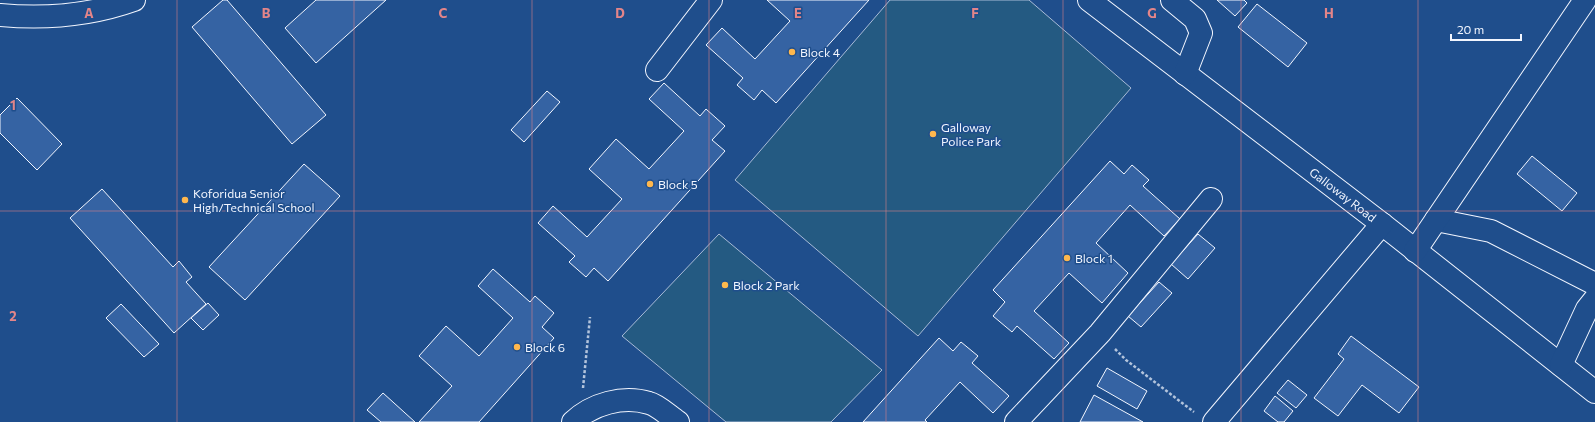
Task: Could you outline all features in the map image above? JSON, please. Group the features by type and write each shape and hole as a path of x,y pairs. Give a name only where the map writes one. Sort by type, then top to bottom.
{"street":[{"path":"0,15 60,15 116,7 134,0"},
{"path":"657,70 711,0"},
{"name":"Galloway Road","path":"1089,0 1382,224 1595,392"},
{"path":"1172,0 1195,18 1200,33 1185,74"},
{"path":"1415,251 1585,0"},
{"path":"1016,422 1100,333 1211,199"},
{"path":"1436,220 1491,231 1595,284"},
{"path":"1214,422 1382,224"},
{"path":"1561,365 1587,309 1595,299"},
{"path":"576,419 605,403 628,400 650,403 678,422"}],"path":[{"path":"576,419 590,317"},
{"path":"1100,333 1126,360 1194,412"}],"shaded area":[{"name":"Galloway Police Park","path":"890,0 1029,0 1131,88 918,336 735,180"},
{"name":"Block 2 Park","path":"719,234 882,370 831,422 726,422 622,336"}],"building":[{"path":"223,0 227,0 326,115 292,144 192,27"},
{"path":"316,0 386,0 316,63 285,28"},
{"name":"Block 4","path":"767,0 869,0 776,103 762,90 754,100 737,85 743,78 706,45 722,28 755,59 790,21"},
{"path":"1217,0 1244,0 1247,3 1235,16"},
{"path":"1257,4 1307,43 1288,67 1238,27"},
{"name":"Block 5","path":"664,83 700,116 706,109 725,126 712,140 725,151 608,281 594,268 586,277 569,262 575,256 538,223 553,206 587,237 622,199 589,169 616,139 649,169 684,131 649,99"},
{"path":"547,91 560,102 524,142 511,130"},
{"path":"17,98 62,144 37,170 0,133 0,115"},
{"path":"1532,156 1577,193 1562,211 1517,174"},
{"name":"Block 1","path":"1110,161 1124,174 1132,165 1149,180 1143,186 1180,219 1164,236 1130,205 1096,243 1128,273 1102,303 1069,273 1034,311 1069,343 1054,359 1017,326 1012,332 993,316 1005,302 993,290"},
{"path":"304,164 340,196 245,300 209,267"},
{"path":"102,189 173,267 179,261 192,277 186,282 206,304 174,333 70,218"},
{"path":"1198,234 1215,248 1188,279 1171,264"},
{"name":"Block 6","path":"493,269 530,302 535,296 554,313 542,327 554,338 479,422 419,422 452,386 419,356 446,326 479,356 513,318 478,286"},
{"path":"1159,282 1172,293 1141,327 1128,316"},
{"path":"208,303 219,315 203,330 191,318"},
{"path":"121,304 159,344 144,357 106,318"},
{"path":"1351,336 1419,387 1399,413 1362,385 1338,416 1314,398 1344,359 1338,354"},
{"path":"939,338 953,351 961,342 978,356 972,363 1009,396 993,413 960,382 925,420 927,422 863,422"},
{"path":"1107,368 1147,391 1137,409 1097,386"},
{"path":"1288,380 1307,395 1296,408 1277,393"},
{"path":"383,393 415,422 381,422 367,410"},
{"path":"1094,395 1143,422 1080,422"},
{"path":"1275,396 1293,411 1284,422 1278,422 1264,411"}],"place":[{"name":"Block 4","path":"792,52"},
{"name":"Galloway Police Park","path":"933,134"},
{"name":"Block 5","path":"650,184"},
{"name":"Koforidua Senior High/Technical School","path":"185,200"},
{"name":"Block 1","path":"1067,258"},
{"name":"Block 2 Park","path":"725,285"},
{"name":"Block 6","path":"517,347"}]}
